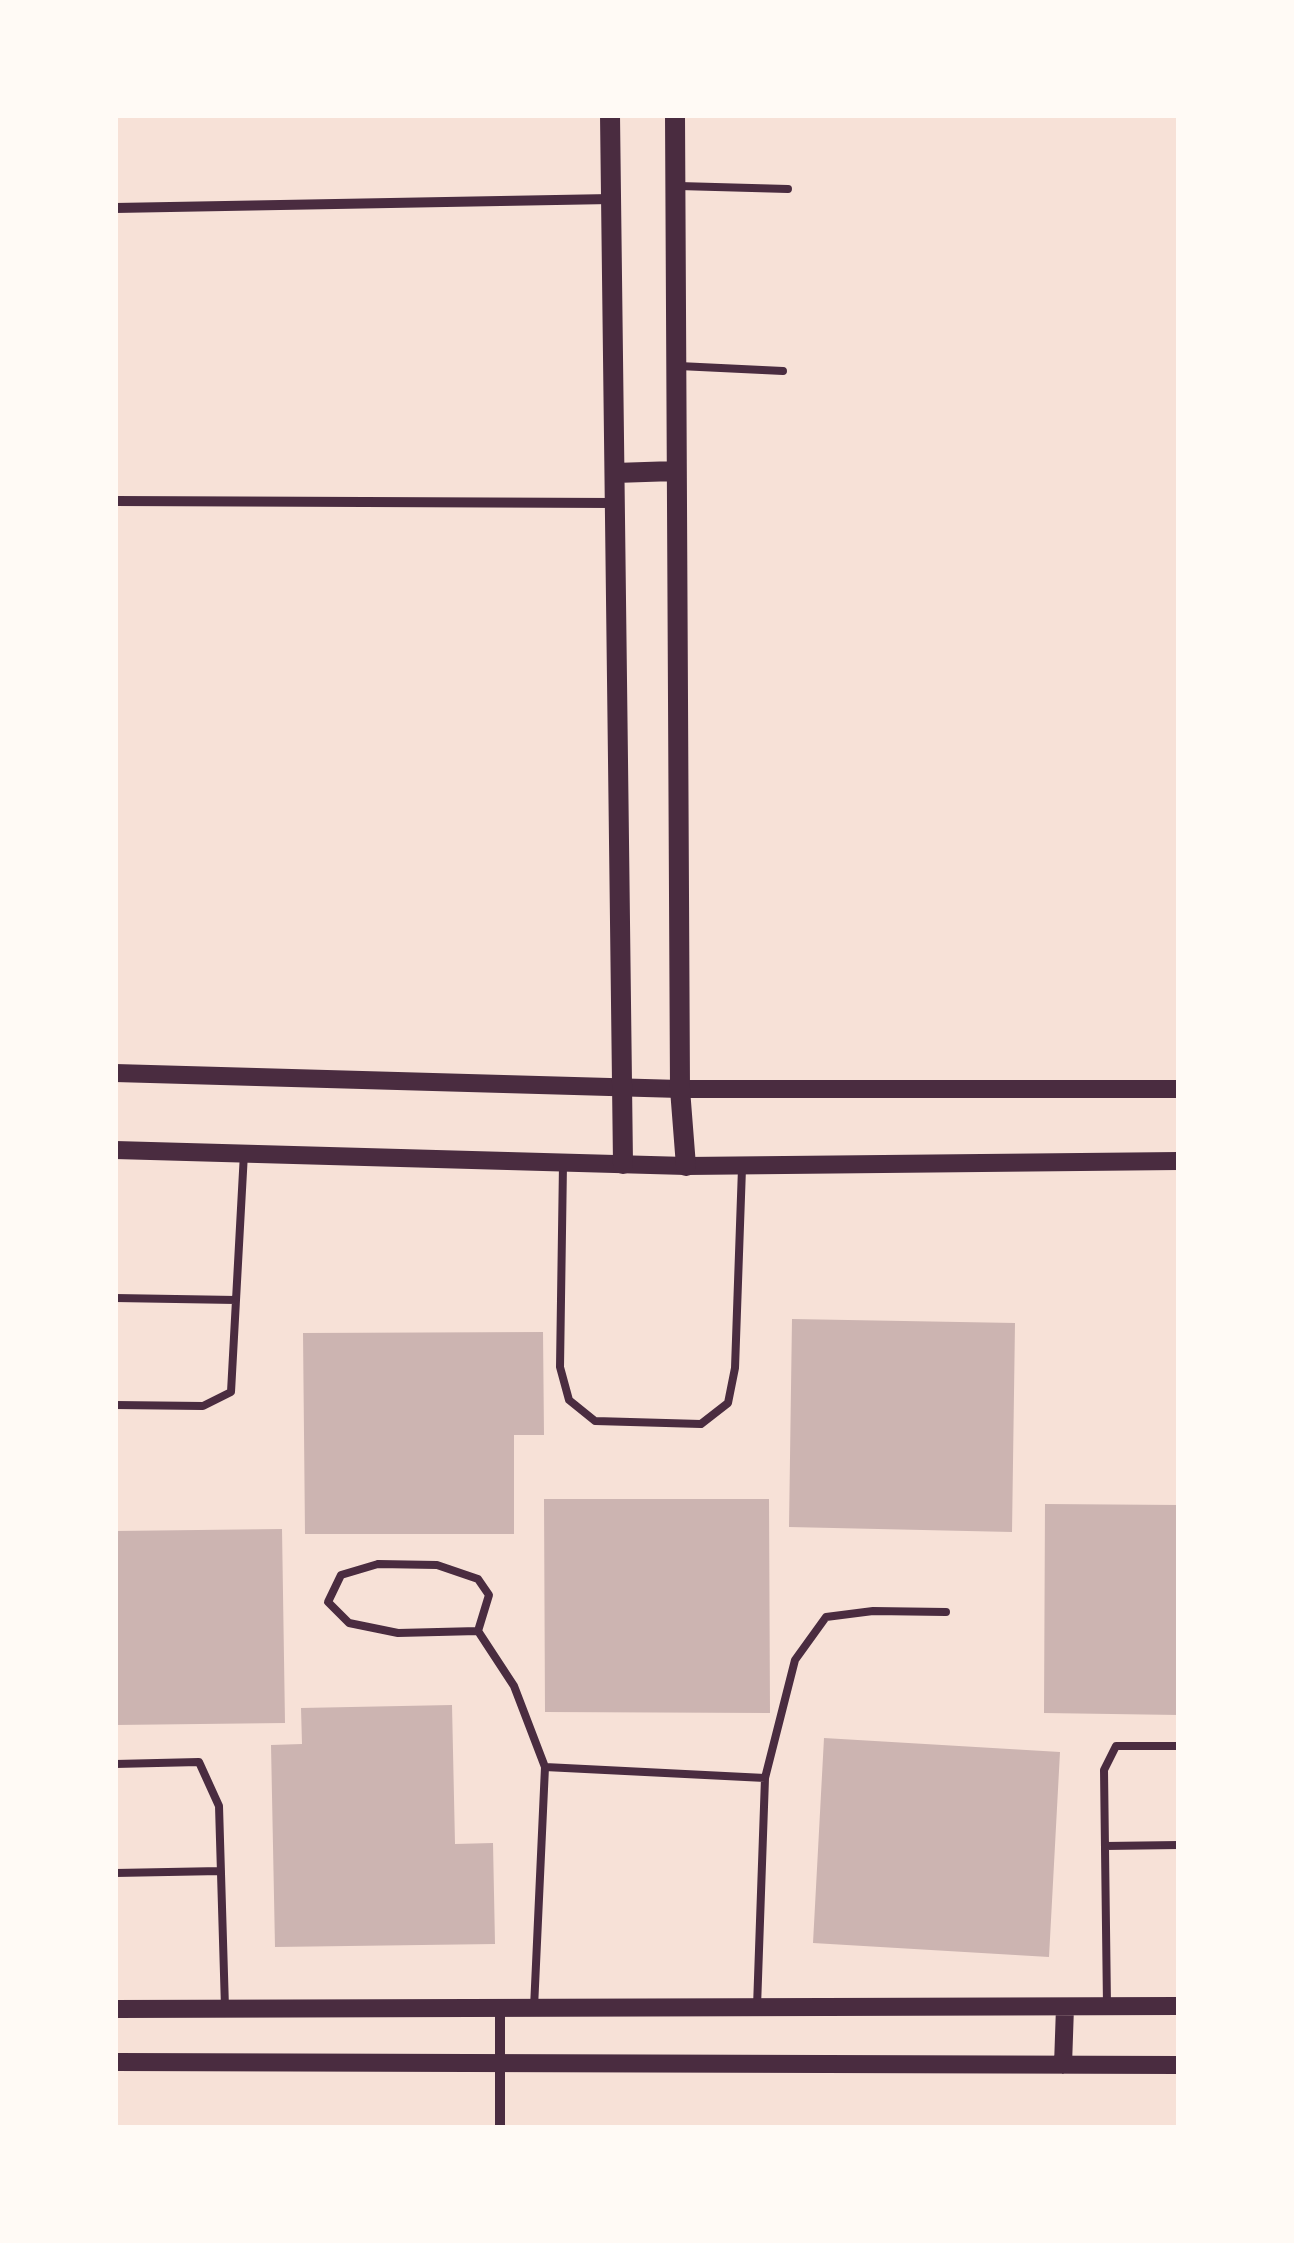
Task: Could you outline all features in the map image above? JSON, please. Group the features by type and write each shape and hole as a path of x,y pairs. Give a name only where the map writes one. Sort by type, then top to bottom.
{"main road":[{"path":"610,115 619,1086 623,1164"},
{"path":"675,115 680,1089 686,1166"},
{"path":"615,473 675,471"}],"street":[{"path":"115,208 611,199"},
{"path":"115,501 616,503"},
{"path":"115,1072 680,1089 1179,1089"},
{"path":"115,1150 686,1166 1179,1161"},
{"path":"115,2010 1179,2006"},
{"path":"1063,2065 1064,2007"},
{"path":"500,2008 500,2128"},
{"path":"115,2062 1179,2065"}],"lane":[{"path":"674,186 788,189"},
{"path":"675,366 783,372"},
{"path":"115,1405 204,1406 231,1392 244,1153"},
{"path":"563,1160 560,1366 570,1400 595,1421 701,1424 728,1404 735,1368 742,1163"},
{"path":"115,1298 236,1300"},
{"path":"478,1632 398,1633 349,1623 328,1602 341,1575 378,1564 436,1565 478,1579 488,1595 478,1632 514,1686 546,1768 534,2008"},
{"path":"757,2007 764,1778 795,1660 826,1617 873,1611 946,1612"},
{"path":"1107,2006 1104,1770 1116,1746 1179,1746"},
{"path":"115,1764 200,1762 219,1806 225,2009"},
{"path":"546,1768 764,1778"},
{"path":"1105,1846 1179,1845"},
{"path":"115,1873 221,1870"}],"building":[{"path":"792,1319 1015,1323 1012,1532 789,1527"},
{"path":"543,1332 544,1435 514,1435 514,1534 305,1534 303,1333"},
{"path":"544,1499 769,1499 770,1713 545,1712"},
{"path":"1045,1504 1179,1505 1179,1715 1044,1713"},
{"path":"282,1529 285,1723 115,1725 115,1531"},
{"path":"452,1705 455,1844 493,1843 495,1944 275,1947 271,1745 302,1744 301,1708"},
{"path":"824,1738 1060,1752 1049,1957 813,1943"}]}
